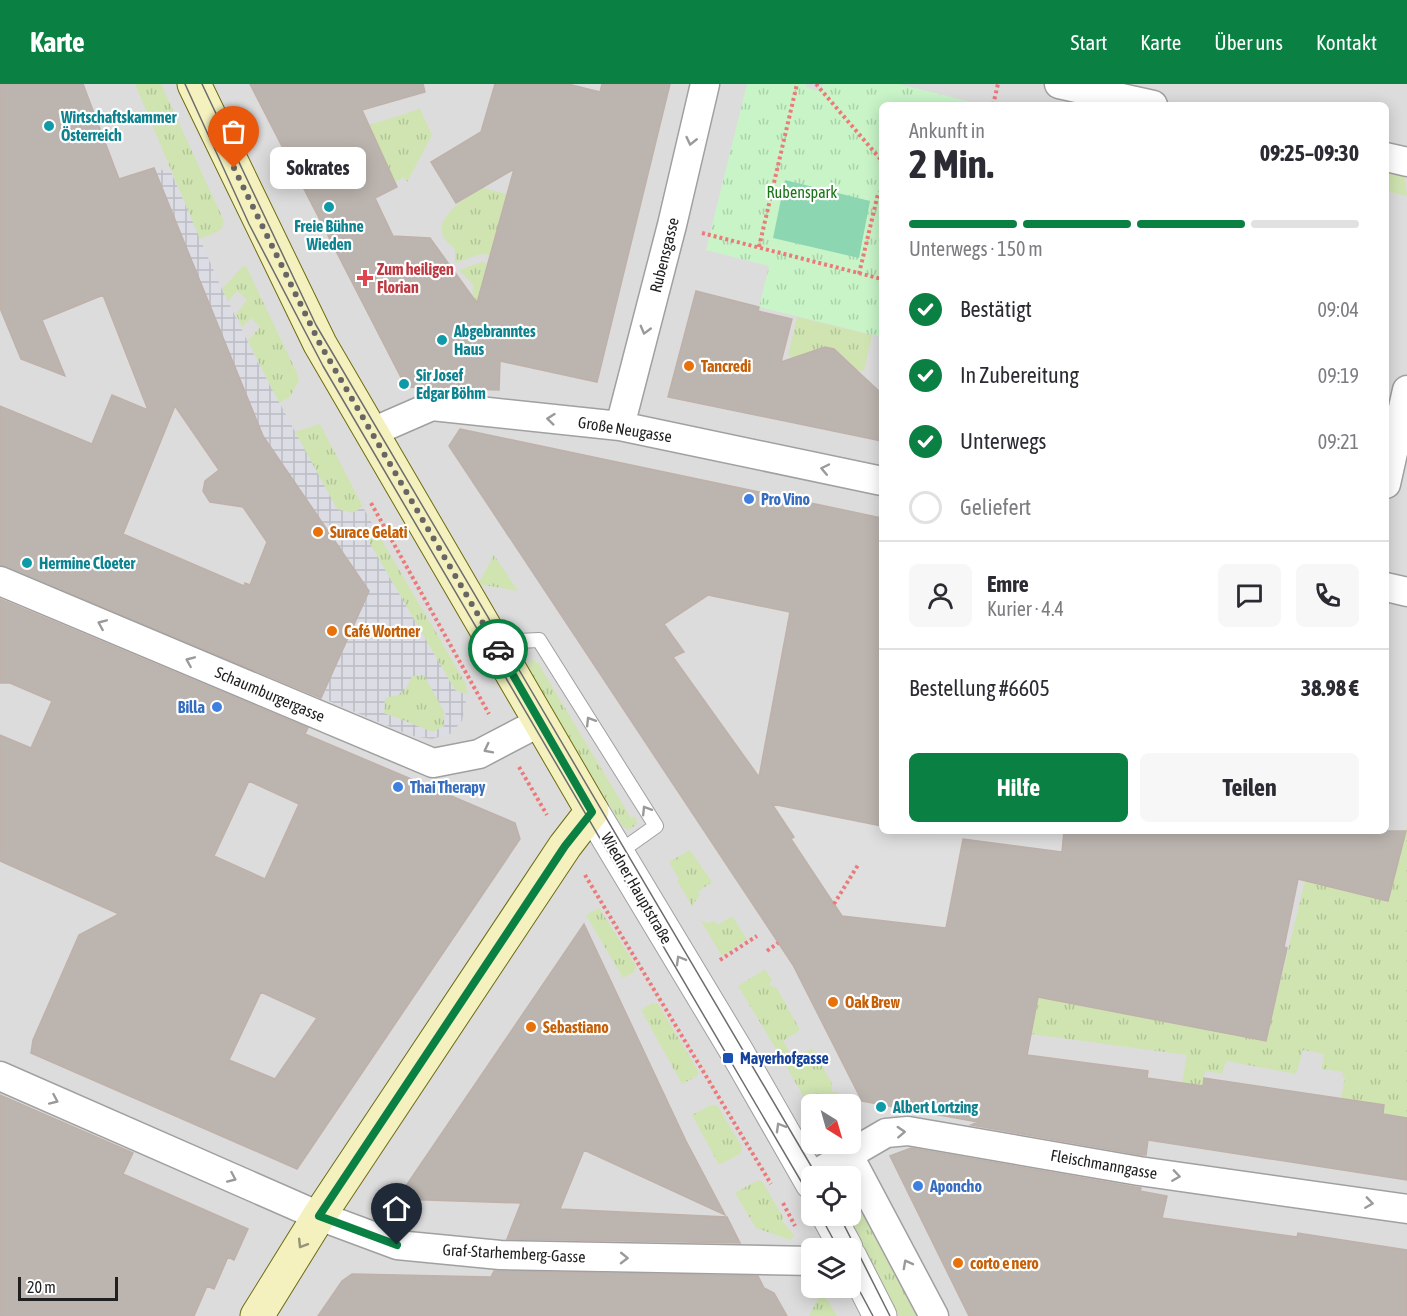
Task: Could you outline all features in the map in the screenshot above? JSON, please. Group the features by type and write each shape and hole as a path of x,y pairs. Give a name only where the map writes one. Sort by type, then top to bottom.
{"main road":[{"name":"Wiedner Hauptstraße","path":"194,84 284,274 370,433 592,812"},
{"path":"256,1316 319,1216 565,846 592,812"}],"street":[{"name":"Rubensgasse","path":"620,426 672,225 705,84"},
{"path":"1077,91 1137,102"},
{"path":"1389,158 1407,162"},
{"path":"1389,471 1407,390"},
{"name":"Große Neugasse","path":"370,433 432,406 620,426 879,480"},
{"name":"Schaumburgergasse","path":"0,581 433,763 479,754 540,722"},
{"path":"1389,589 1407,592"},
{"name":"Wiedner Hauptstraße","path":"592,812 804,1166"},
{"name":"Graf-Starhemberg-Gasse","path":"0,1076 319,1216 397,1245 489,1254 801,1261"},
{"name":"Fleischmanngasse","path":"861,1147 886,1133 908,1131 1139,1171 1407,1209"},
{"path":"848,1154 934,1316"},
{"name":"Fleischmanngasse","path":"830,1166 848,1154"},
{"path":"861,1279 880,1316"}],"lane":[{"path":"494,642 539,640 656,826 618,853"}],"path":[{"path":"759,247 797,84"},
{"path":"816,84 879,158"},
{"path":"994,102 998,84"},
{"path":"860,274 879,193"},
{"path":"672,225 879,278"},
{"path":"376,514 565,846 600,897 756,1164 774,1189"},
{"path":"834,904 858,865"},
{"path":"715,963 757,936"},
{"path":"767,951 778,943"},
{"path":"780,1198 796,1228"}],"shaded area":[{"path":"83,84 1407,84 1407,1316 0,1316 0,215 115,168"},
{"path":"154,168 171,172 220,285 260,367 337,509 352,513 363,507 374,527 367,532 369,542 455,690 467,695 462,721 450,734 432,739 412,736 260,672 264,666 324,691 369,591 263,436","holes":["424,675 446,715 444,726 433,732 384,713 385,698 398,695 407,687 412,676"]},
{"path":"761,767 801,773 795,809 879,825 879,834 1064,834 1062,852 964,839 946,928 842,916 791,839 794,837 775,808 750,776"}],"green space":[{"path":"135,84 161,84 224,221 221,230 200,239"},
{"name":"Rubenspark","path":"747,84 806,84 806,87 817,91 823,84 899,84 971,102 879,102 879,336 759,307 769,266 706,250"},
{"path":"420,109 432,135 407,182 404,177 395,182 369,125"},
{"path":"1389,173 1405,176 1407,196 1389,192"},
{"path":"785,180 870,201 859,258 773,238"},
{"path":"482,188 511,195 490,255 480,254 455,263 455,250 443,236 443,221 454,208"},
{"path":"482,262 513,270 472,311 473,285 459,270"},
{"path":"243,266 246,266 299,380 290,397 279,403 248,341 260,327 251,318 242,327 236,314 247,300 237,291 228,301 222,289"},
{"path":"797,317 872,335 864,371 843,367 836,353 829,348 820,351 808,360 788,356"},
{"path":"320,424 363,507 352,513 337,509 294,432"},
{"path":"374,527 466,684 467,695 455,690 369,542 367,532"},
{"path":"494,555 518,591 478,584"},
{"path":"531,659 538,663 631,818 635,816 637,824 629,830 622,826 527,668"},
{"path":"424,675 444,711 444,726 433,732 384,713 385,698 402,691 412,676"},
{"path":"1407,826 1407,1118 1383,1114 1384,1105 1341,1098 1345,1077 1342,1076 1343,1072 1322,1069 1324,1054 1303,1050 1296,1074 1226,1061 1222,1074 1205,1071 1203,1086 1182,1083 1187,1055 1031,1034 1039,997 1266,1041 1305,881 1388,901"},
{"path":"690,850 712,882 698,892 700,895 693,904 694,909 677,881 679,879 669,862"},
{"path":"599,908 636,966 634,972 623,978 586,915"},
{"path":"732,916 747,939 722,956 701,921 708,923 714,921 718,925"},
{"path":"765,969 772,980 769,985 777,988 800,1030 783,1041 789,1051 781,1057 738,986"},
{"path":"652,1003 658,1004 698,1071 697,1076 682,1084 641,1010"},
{"path":"812,1048 832,1084 832,1092 838,1094 802,1094 785,1064"},
{"path":"717,1105 742,1147 740,1154 719,1165 692,1115 709,1106"},
{"path":"756,1181 762,1181 783,1217 782,1221 795,1236 790,1240 756,1228 735,1193"},
{"path":"861,1212 919,1316 899,1316 854,1226 861,1226"},
{"path":"818,1298 826,1298 837,1316 809,1316"}],"building":[{"path":"0,84 83,84 119,179 154,168 263,436 369,591 321,698 0,565 0,406 92,444 112,395 148,410 103,295 42,320 65,376 21,359 0,308","holes":["175,406 219,470 205,481 203,491 210,502 243,507 267,542 250,585 245,583 244,586 123,534"]},
{"path":"250,84 423,84 425,92 362,110 397,187 375,198 393,236 430,238 477,303 514,169 456,203 431,162 481,132 495,84 568,84 600,92 602,84 670,84 597,382 500,361 499,390 406,387"},
{"path":"696,291 759,307 758,311 792,319 781,362 825,347 834,349 879,391 879,440 668,397"},
{"path":"460,429 879,517 879,825 772,804 794,837 791,839 842,916 946,928 963,839 1062,852 1064,834 1389,834 1389,831 1406,831 1388,901 1298,879 1284,947 1287,948 1266,1041 1038,997 1027,1055 1148,1071 1147,1078 1203,1086 1204,1078 1384,1105 1383,1114 1407,1118 1407,1180 1148,1140 1146,1155 1142,1155 971,1125 978,1122 862,1101 861,1094 858,1094 793,965 449,446","holes":["708,595 790,612 759,777 673,657 684,652 664,624"]},
{"path":"0,599 308,728 305,734 515,823 520,839 297,1169 31,1053 33,1040 79,935 119,914 0,861 0,735 31,748 52,701 10,683 0,683","holes":["249,781 299,804 265,879 214,856","261,992 317,1018 275,1079 229,1060"]},
{"path":"584,924 686,1141 725,1215 584,1150 560,1209 727,1217 740,1243 507,1239 521,1203 397,1199"},
{"path":"0,1095 133,1153 123,1174 248,1229 234,1260 228,1257 214,1289 207,1286 194,1316 0,1316"},
{"path":"911,1148 1141,1188 1140,1191 1167,1196 1162,1218 1297,1237 1298,1233 1407,1250 1407,1316 969,1316 890,1156"},
{"path":"494,1271 758,1276 764,1288 774,1293 787,1316 318,1316 342,1281 352,1274 491,1277"}],"tram line":[{"path":"185,84 249,224 323,366 801,1181"},
{"path":"202,84 316,325 811,1166"},
{"path":"826,1226 833,1238"},
{"path":"845,1226 890,1316"},
{"path":"861,1294 873,1316"}],"way so far":[{"path":"234,168 320,344 406,495 498,649"}],"place":[{"name":"Wirtschaftskammer Österreich","path":"49,126"},
{"name":"Sokrates","path":"234,168"},
{"name":"Freie Bühne Wieden","path":"329,207"},
{"name":"Zum heiligen Florian","path":"365,278"},
{"name":"Abgebranntes Haus","path":"442,340"},
{"name":"Tancredi","path":"689,366"},
{"name":"Sir Josef Edgar Böhm","path":"404,384"},
{"name":"Pro Vino","path":"749,499"},
{"name":"Surace Gelati","path":"318,532"},
{"name":"Hermine Cloeter","path":"27,563"},
{"name":"Café Wortner","path":"332,631"},
{"name":"Billa","path":"217,707"},
{"name":"Thai Therapy","path":"398,787"},
{"name":"Oak Brew","path":"833,1002"},
{"name":"Sebastiano","path":"531,1027"},
{"name":"Mayerhofgasse","path":"728,1058"},
{"name":"Albert Lortzing","path":"881,1107"},
{"name":"Aponcho","path":"918,1186"},
{"name":"corto e nero","path":"958,1263"}],"route":[{"path":"397,1245 319,1216 565,846 592,812 498,649"}]}
